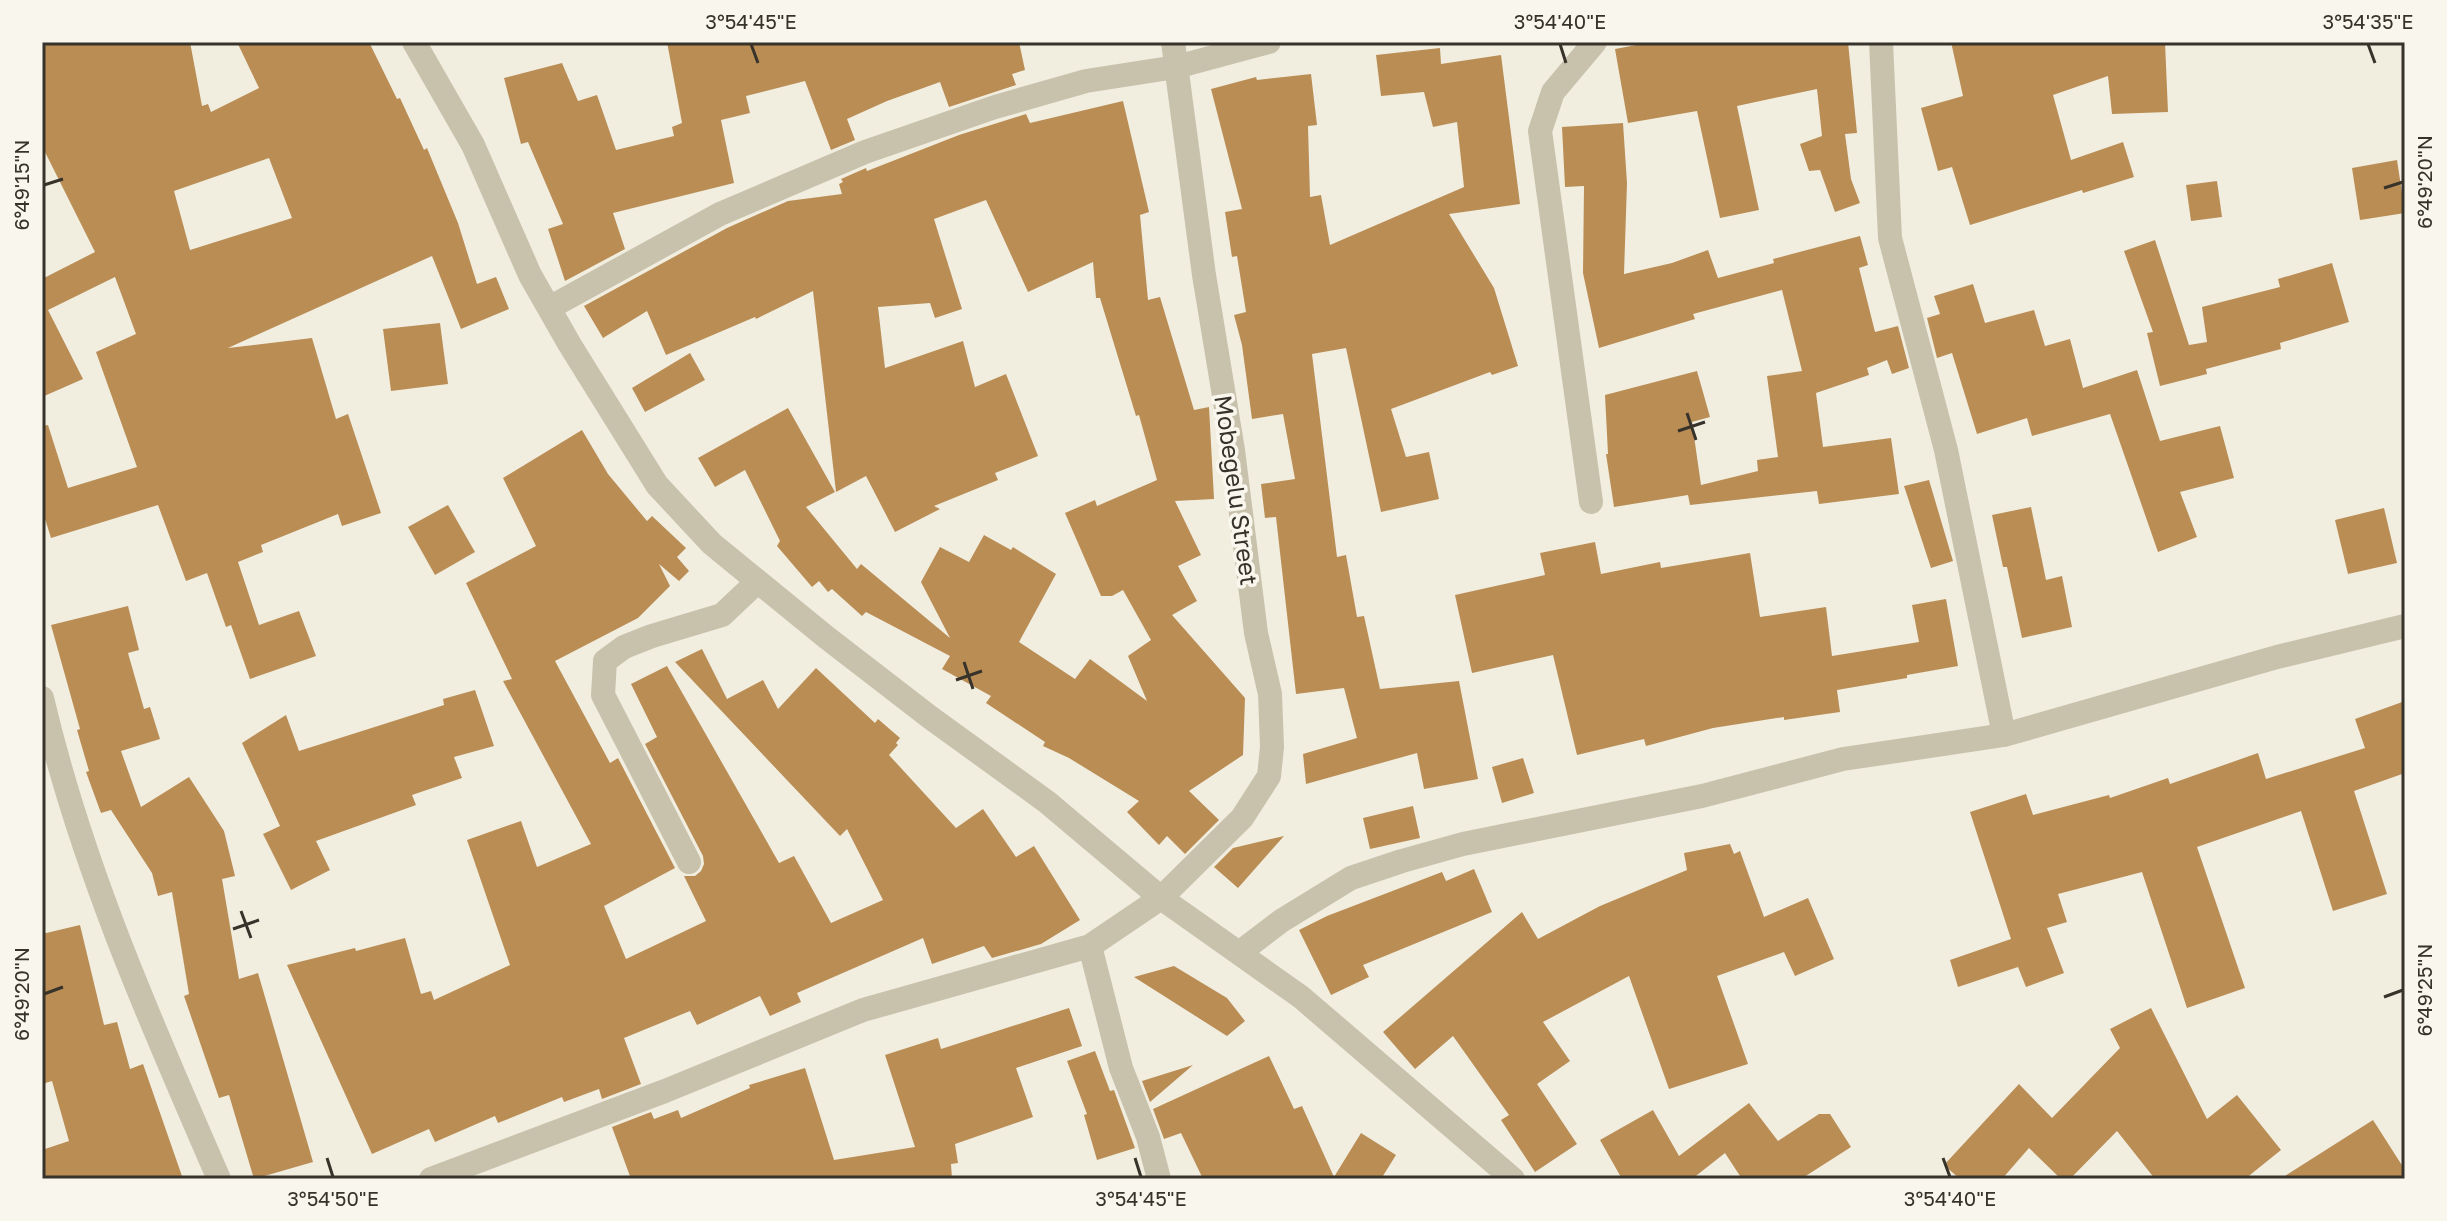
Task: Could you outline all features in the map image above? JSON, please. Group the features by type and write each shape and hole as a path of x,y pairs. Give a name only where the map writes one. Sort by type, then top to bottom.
{"street":[{"path":"414,42 473,145 530,275 549,308 657,485 712,544 931,718 1047,802 1161,898 1301,997 1513,1179"},
{"name":"Mobegelu Street","path":"431,1179 665,1091 863,1010 1090,946 1161,898 1242,818 1269,776 1272,747 1270,694 1256,633 1233,450 1204,275 1173,42"},
{"path":"549,308 720,214 865,152 995,107 1086,81 1176,67 1269,42"},
{"path":"1591,502 1540,131 1553,92 1595,42"},
{"path":"1881,42 1890,238 1946,450 2004,735"},
{"path":"689,862 603,695 605,661 624,647 722,615 757,582"},
{"path":"1239,953 1281,921 1351,878 1402,861 1463,844 1702,796 1843,759 2004,735 2277,657 2405,626"},
{"path":"42,698 51,737 93,866 143,1003 219,1179"},
{"path":"1090,946 1121,1068 1148,1137 1159,1179"}],"building":[{"path":"42,42 190,42 202,106 208,104 211,112 259,88 237,42 369,42 424,150 427,148 458,223 477,284 496,277 509,309 461,329 432,256 228,348 312,338 336,419 348,414 381,513 342,526 338,514 261,545 263,552 238,562 259,625 299,611 316,656 250,679 231,625 226,627 207,573 186,581 158,505 51,538 42,509 42,426 48,425 68,488 137,467 96,352 136,334 115,277 48,310 83,379 42,397 42,279 95,252 42,146","holes":["269,158 292,218 190,250 174,191"]},
{"path":"667,42 1019,42 1025,70 1012,74 1016,85 949,107 940,82 887,101 847,119 855,140 831,150 805,81 746,96 750,113 721,120 734,183 613,213 625,249 565,281 548,229 563,224 528,142 521,144 504,78 562,63 578,101 597,95 616,150 674,136 672,127 682,123"},
{"path":"1653,42 1848,42 1857,133 1845,134 1851,179 1860,203 1835,212 1820,170 1809,171 1800,144 1822,136 1817,89 1737,106 1759,210 1720,218 1697,111 1628,123 1615,49"},
{"path":"1951,42 2165,42 2168,112 2112,114 2108,76 2053,95 2071,160 2123,142 2134,177 1970,225 1952,167 1938,171 1921,108 1963,96"},
{"path":"1440,48 1441,64 1501,55 1520,204 1449,214 1494,288 1518,366 1492,375 1490,372 1391,409 1406,457 1429,452 1439,499 1381,512 1346,348 1312,354 1337,557 1346,555 1357,617 1364,616 1380,689 1459,681 1478,779 1424,789 1417,753 1306,784 1303,754 1357,738 1344,688 1296,694 1276,517 1265,518 1261,484 1295,479 1283,414 1252,419 1242,345 1234,315 1246,312 1237,256 1232,257 1225,212 1242,209 1211,89 1256,77 1257,80 1311,74 1317,125 1308,126 1310,197 1321,195 1330,245 1464,187 1457,122 1433,127 1424,92 1381,96 1376,55"},
{"path":"1123,101 1149,212 1140,215 1148,300 1160,297 1194,410 1209,407 1214,499 1175,501 1201,555 1178,566 1197,601 1172,615 1245,698 1243,755 1189,791 1219,820 1185,854 1167,836 1159,845 1127,812 1139,801 1069,758 1043,746 1045,742 986,703 991,696 942,669 950,656 866,612 862,616 832,589 828,592 819,581 812,587 777,546 780,541 745,470 715,487 698,458 788,408 835,492 806,507 857,569 861,564 950,638 921,582 940,547 969,562 984,535 1011,550 1013,547 1056,574 1019,642 1075,679 1090,659 1147,701 1128,656 1151,640 1123,590 1112,596 1101,596 1065,513 1095,500 1097,506 1157,480 1100,298 1096,298 1093,262 1028,292 986,200 934,219 962,309 935,318 930,303 878,307 885,368 963,341 975,387 1006,374 1038,456 995,473 998,480 934,506 940,509 895,532 866,476 836,492 813,291 756,319 666,355 647,311 603,338 584,306 727,228 788,201 842,194 841,179 866,168 867,171 959,135 1026,114 1030,123"},
{"path":"1623,123 1627,183 1624,274 1672,263 1708,250 1718,278 1774,263 1773,259 1860,236 1868,265 1859,268 1875,332 1898,326 1909,368 1892,374 1887,360 1867,368 1869,375 1816,393 1823,447 1891,438 1899,494 1819,504 1817,491 1690,505 1688,495 1614,507 1606,454 1605,395 1697,371 1710,417 1692,422 1701,485 1758,471 1757,460 1778,457 1767,376 1802,371 1782,290 1693,314 1695,319 1599,348 1583,273 1584,186 1565,187 1562,127"},
{"path":"2397,160 2405,213 2360,220 2352,168"},
{"path":"2217,181 2222,217 2191,221 2186,185"},
{"path":"2155,240 2189,345 2207,342 2202,307 2280,287 2278,279 2332,263 2349,322 2280,343 2281,349 2206,369 2207,374 2160,386 2147,333 2153,332 2124,251"},
{"path":"1973,284 1985,323 2034,310 2045,346 2070,339 2083,388 2137,370 2160,441 2220,426 2234,478 2180,492 2197,537 2158,552 2110,414 2032,436 2027,418 1977,434 1952,353 1937,358 1927,318 1940,314 1934,296"},
{"path":"440,323 448,384 391,391 383,329"},
{"path":"690,353 705,380 645,412 632,388"},
{"path":"582,430 608,474 647,521 652,516 686,548 677,557 689,571 679,581 659,564 670,586 638,618 555,661 610,763 618,758 675,868 604,906 626,959 706,921 684,876 695,876 701,871 703,856 645,744 657,737 631,684 667,666 779,863 794,856 831,923 883,900 847,829 840,836 675,662 702,649 727,699 763,680 778,709 816,668 875,723 878,719 900,738 889,755 956,828 983,809 1016,857 1034,846 1080,920 1041,944 992,958 984,946 932,964 923,938 797,993 801,1002 770,1016 760,996 697,1025 690,1011 624,1038 641,1084 602,1099 599,1089 564,1102 562,1097 498,1123 495,1116 435,1142 429,1129 372,1154 287,965 405,938 421,994 431,991 434,1000 510,965 467,840 521,821 537,867 591,844 503,681 512,679 466,583 536,546 503,478"},
{"path":"1929,480 1953,561 1931,568 1904,486"},
{"path":"448,505 475,552 435,575 408,527"},
{"path":"2031,507 2046,580 2062,576 2072,627 2022,638 1992,515"},
{"path":"2384,508 2397,563 2348,574 2335,520"},
{"path":"1595,542 1601,574 1660,562 1661,568 1750,553 1760,617 1826,607 1832,656 1919,642 1912,605 1946,599 1958,666 1837,690 1840,712 1713,728 1646,746 1644,739 1577,755 1553,655 1472,673 1455,595 1545,575 1540,553"},
{"path":"128,606 139,650 128,653 144,709 150,707 160,739 121,751 141,807 189,777 224,831 235,876 222,879 239,979 258,973 313,1162 254,1179 229,1095 219,1098 184,996 189,994 172,892 158,896 152,873 111,810 101,813 86,772 89,771 77,730 80,729 51,625"},
{"path":"475,690 494,746 454,757 462,778 412,795 416,805 316,841 330,870 291,890 263,834 280,826 242,743 286,715 299,751 444,705 443,699"},
{"path":"2405,701 2405,773 2354,791 2387,894 2333,911 2301,811 2197,847 2245,988 2187,1008 2142,872 2058,894 2067,922 2047,928 2064,973 2026,987 2018,967 1958,987 1950,960 2011,939 1970,812 2026,794 2033,815 2109,795 2110,798 2168,778 2170,784 2258,753 2266,779 2365,748 2355,719"},
{"path":"1523,758 1534,793 1502,803 1492,767"},
{"path":"1413,806 1420,838 1370,849 1363,818"},
{"path":"1284,836 1238,888 1214,867 1233,848"},
{"path":"1730,844 1734,854 1740,851 1764,917 1808,898 1834,959 1795,976 1784,952 1717,976 1748,1064 1669,1089 1629,976 1543,1022 1570,1061 1537,1084 1577,1144 1535,1172 1501,1120 1509,1115 1453,1036 1415,1069 1383,1032 1522,912 1538,939 1600,906 1687,870 1684,853"},
{"path":"1474,869 1492,912 1363,965 1369,977 1331,995 1299,930 1327,916 1442,872 1446,881"},
{"path":"80,925 104,1025 117,1022 130,1069 143,1064 183,1179 42,1179 42,1150 69,1141 52,1081 42,1084 42,934"},
{"path":"1174,966 1227,998 1245,1021 1227,1036 1134,977"},
{"path":"1069,1008 1082,1046 1016,1068 1033,1117 955,1144 958,1163 951,1164 952,1179 631,1179 612,1127 651,1112 654,1119 678,1110 681,1118 750,1088 749,1085 805,1068 834,1160 915,1147 885,1055 938,1038 941,1049"},
{"path":"2151,1008 2207,1119 2237,1095 2281,1150 2245,1179 2155,1179 2117,1131 2070,1179 2061,1179 2029,1148 2002,1179 1960,1179 1944,1165 2019,1084 2052,1118 2120,1048 2110,1029"},
{"path":"1095,1051 1110,1091 1114,1090 1135,1148 1097,1160 1084,1115 1087,1114 1067,1061"},
{"path":"1269,1056 1294,1109 1302,1106 1334,1177 1361,1133 1396,1155 1381,1179 1203,1179 1181,1133 1164,1139 1153,1109"},
{"path":"1193,1065 1150,1102 1142,1081"},
{"path":"1749,1103 1778,1141 1819,1114 1830,1114 1851,1147 1801,1179 1742,1179 1725,1153 1692,1179 1622,1179 1600,1140 1653,1110 1679,1156"},
{"path":"2373,1120 2405,1170 2405,1179 2280,1179"}]}
